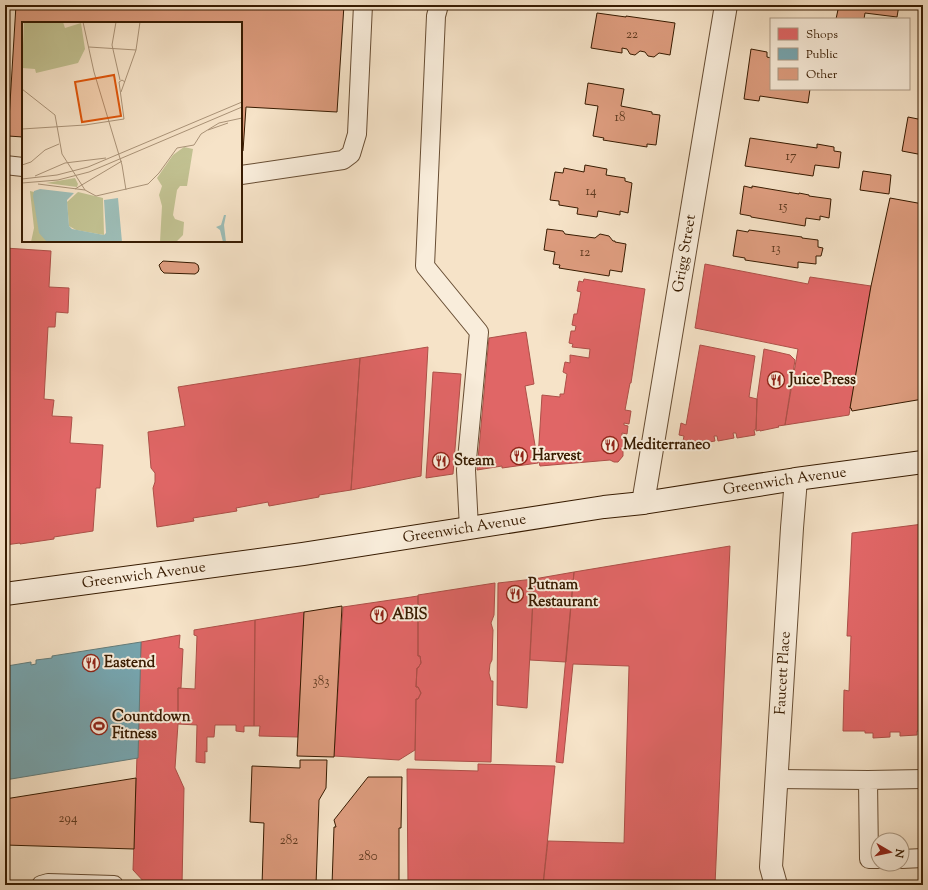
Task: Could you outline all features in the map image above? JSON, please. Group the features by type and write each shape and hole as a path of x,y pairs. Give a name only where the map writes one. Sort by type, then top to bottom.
{"main road":[{"name":"Grigg Street","path":"643,503 726,5"},
{"name":"Greenwich Avenue","path":"5,594 240,563 604,507 643,503 796,479 923,462"},
{"name":"Faucett Place","path":"770,879 796,479"}],"lane":[{"path":"242,175 343,160 351,154 357,134 363,5"},
{"path":"439,5 436,16 425,266 479,332 466,470 469,528"},
{"path":"5,166 22,167"},
{"path":"777,779 923,779"},
{"path":"868,780 870,859"},
{"path":"910,859 923,858"},
{"path":"42,885 48,883 114,885"}],"building: Shops":[{"path":"5,248 51,251 49,287 69,288 68,313 56,312 55,327 48,327 44,399 54,400 52,416 72,417 70,443 103,445 100,488 96,488 93,531 54,537 54,539 5,545"},
{"path":"705,264 808,284 810,277 871,286 849,415 785,425 798,349 695,328"},
{"path":"584,279 645,289 631,383 625,410 631,411 629,424 624,423 624,425 628,426 627,434 622,433 622,436 627,436 624,449 622,449 623,456 618,462 610,460 540,466 538,459 542,395 560,397 560,394 564,394 567,374 563,372 565,362 570,363 570,355 589,358 590,349 572,347 573,344 569,343 571,331 575,331 576,326 572,325 574,314 577,314 581,292 577,291 579,281 583,282"},
{"path":"526,332 534,384 525,386 538,463 477,470 489,338"},
{"path":"700,345 755,356 749,397 757,399 756,429 754,430 755,435 737,438 736,433 733,433 734,438 718,441 717,436 714,436 715,441 692,445 691,440 683,441 684,436 679,435 681,423 686,425"},
{"path":"428,347 421,476 351,490 360,358"},
{"name":"Juice Press","path":"764,349 790,355 795,360 785,425 756,431 757,399"},
{"path":"360,358 351,490 319,495 319,497 269,506 268,502 236,508 237,511 193,518 194,521 157,527 153,488 155,473 151,468 148,432 185,426 178,387"},
{"path":"433,372 461,374 453,474 426,478"},
{"path":"923,524 923,731 917,731 917,735 900,736 900,732 890,732 890,737 873,738 873,733 865,733 865,731 843,731 844,690 849,691 851,636 847,636 852,533"},
{"path":"730,546 715,885 543,885 548,841 624,843 629,666 573,664 563,763 556,762 574,572"},
{"path":"574,572 566,662 530,660 534,579"},
{"path":"534,579 527,708 497,705 498,583"},
{"path":"495,583 494,615 491,623 493,630 492,660 489,673 491,681 493,681 491,762 415,760 416,699 418,699 421,693 418,687 416,687 417,668 421,663 420,656 418,656 418,595"},
{"path":"418,596 418,656 420,656 421,663 417,668 416,687 418,687 421,693 418,699 416,699 415,750 399,760 334,756 343,607"},
{"path":"304,612 298,737 259,736 260,726 254,726 255,620"},
{"path":"255,620 254,726 244,726 244,732 236,731 236,725 215,725 214,737 207,737 205,763 196,762 197,725 178,724 178,688 195,689 197,636 194,635 194,630"},
{"path":"180,635 179,648 183,649 181,688 178,688 178,724 175,768 184,788 182,885 147,885 133,870 141,642"},
{"path":"478,764 555,766 543,885 408,885 407,769 478,771"}],"building: Public":[{"path":"141,642 138,758 5,780 5,668 7,668 7,666 31,662 31,665 36,664 36,660 52,658 52,656"}],"building: Other":[{"path":"16,5 344,5 337,112 246,107 243,151 242,22 22,22 22,137 8,136"},
{"path":"839,5 899,5 897,17 865,13 864,18 836,18"},
{"path":"597,13 675,23 670,55 659,53 654,57 648,56 645,52 640,51 635,55 630,54 627,49 622,48 622,53 591,48"},
{"path":"751,49 767,52 767,57 770,58 770,90 810,90 808,103 760,96 759,101 744,99"},
{"path":"588,83 624,89 621,106 660,115 656,145 647,144 647,147 603,140 604,138 593,136 598,106 585,104"},
{"path":"908,117 923,120 923,155 902,151"},
{"path":"750,138 817,148 817,144 834,147 834,151 841,152 839,168 815,165 813,176 745,166"},
{"path":"585,165 607,169 606,175 625,178 625,181 632,183 628,213 620,211 620,215 598,211 597,217 577,214 578,208 559,205 559,201 550,200 555,172 563,173 564,168 584,172"},
{"path":"863,171 891,175 889,194 860,190"},
{"path":"744,186 799,193 831,199 829,218 820,216 820,220 806,218 805,226 740,214"},
{"path":"890,198 923,204 923,399 852,411 850,408 871,286"},
{"path":"547,229 563,231 565,234 595,238 600,234 609,236 615,242 626,244 622,272 610,270 609,276 559,268 560,265 553,264 555,252 544,250"},
{"path":"737,230 748,232 749,230 818,240 818,247 823,248 821,256 816,256 816,264 798,262 798,268 745,260 745,258 733,256"},
{"path":"163,261 195,263 198,265 199,269 195,274 164,273 159,265"},
{"path":"342,606 334,757 297,756 304,612"},
{"path":"300,760 327,760 326,788 319,800 316,885 262,885 264,823 250,822 252,766 300,768"},
{"path":"368,777 402,777 401,828 399,828 399,885 332,885 334,827 336,827 334,820"},
{"path":"136,778 134,849 5,845 5,799"}],"place":[{"name":"Juice Press","path":"776,380"},
{"name":"Mediterraneo","path":"610,445"},
{"name":"Harvest","path":"519,456"},
{"name":"Steam","path":"441,461"},
{"name":"Putnam Restaurant","path":"515,594"},
{"name":"ABIS","path":"379,615"},
{"name":"Eastend","path":"91,663"},
{"name":"Countdown Fitness","path":"99,726"}]}
